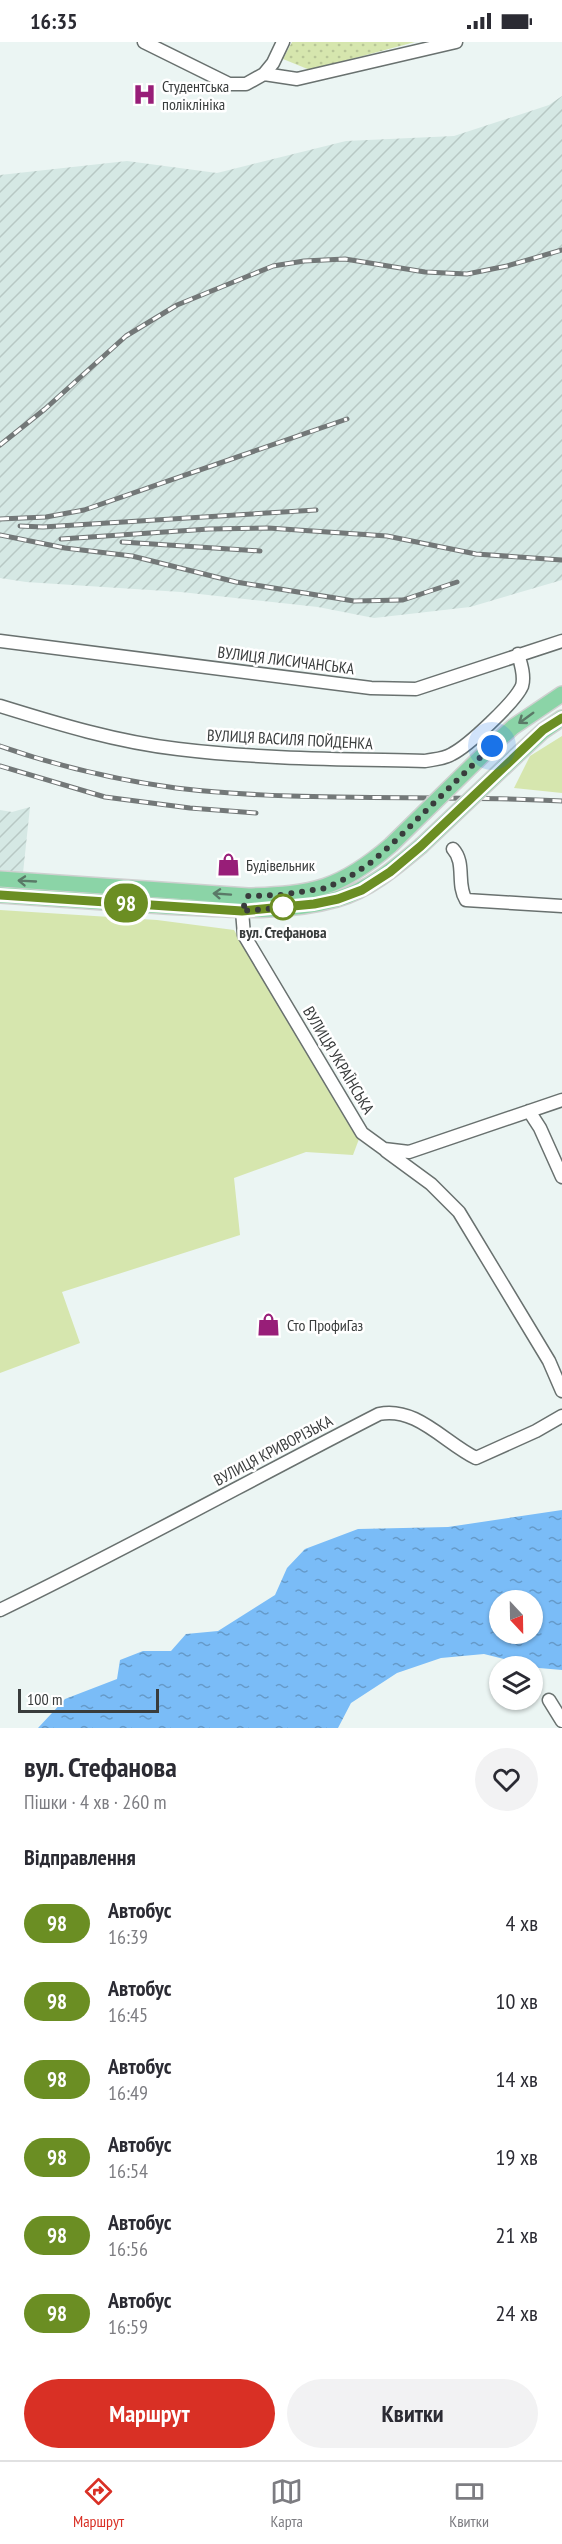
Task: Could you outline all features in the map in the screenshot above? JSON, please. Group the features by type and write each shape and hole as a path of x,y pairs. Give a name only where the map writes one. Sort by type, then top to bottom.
{"main road":[{"path":"0,879 248,896 280,895 326,888 369,864 492,746 513,728 562,694"},
{"path":"0,895 242,911 314,904 338,899 362,890 390,872 421,846 543,730 562,718"},
{"path":"242,911 248,896"}],"street":[{"path":"144,42 229,84 246,84 264,74 273,63 283,42"},
{"path":"264,74 297,78 456,42"},
{"name":"ВУЛИЦЯ ЛИСИЧАНСЬКА","path":"0,641 371,688 416,689 562,641"},
{"name":"ВУЛИЦЯ ВАСИЛЯ ПОЙДЕНКА","path":"0,706 83,732 177,749 302,758 425,761 443,758 463,747 515,697 523,684 523,670 518,654"},
{"path":"453,849 459,856 462,894 466,900 562,906"},
{"name":"ВУЛИЦЯ УКРАЇНСЬКА","path":"242,911 244,935 362,1133 431,1184 459,1212 549,1361 562,1391"},
{"path":"384,1149 409,1152 562,1100"},
{"path":"529,1111 540,1128 562,1178"},
{"name":"ВУЛИЦЯ КРИВОРІЗЬКА","path":"0,1610 167,1527 241,1484 379,1414 402,1413 419,1421 476,1458 536,1431 562,1416"},
{"path":"549,1700 562,1721"}],"shaded area":[{"path":"562,96 562,580 470,607 374,618 318,607 181,592 26,582 0,578 0,175 127,161 217,173 346,141 454,136 549,105"},
{"path":"30,807 23,873 0,870 0,810 12,812"}],"green space":[{"path":"292,42 415,42 310,70 283,59"},
{"path":"562,736 562,793 514,788 530,756"},
{"path":"0,910 157,920 234,930 359,1139 353,1155 306,1152 234,1178 240,1235 62,1292 80,1343 0,1373"}],"water":[{"path":"562,1510 562,1670 543,1668 543,1656 484,1654 441,1658 397,1673 351,1703 338,1728 38,1728 65,1699 117,1679 120,1660 143,1651 171,1651 186,1634 218,1631 275,1595 287,1568 305,1549 358,1529 448,1527"}],"railway":[{"path":"0,445 45,409 126,336 177,305 273,266 304,261 345,259 425,272 467,274 507,266 562,250"},
{"path":"0,519 46,517 84,510 347,419"},
{"path":"20,526 43,527 316,510"},
{"path":"61,539 209,529 268,528 387,536 476,554 562,560"},
{"path":"0,535 65,548 132,556 236,582 354,601 403,600 457,582"},
{"path":"122,542 260,551"},
{"path":"0,746 87,772 176,788 224,793 562,801"},
{"path":"0,766 105,797 190,808 256,813"}],"bus line":[{"name":"98","path":"0,895 242,911 314,904 338,899 362,890 390,872 421,846 543,730 562,718"}],"place":[{"name":"Студентська поліклініка","path":"144,95"},
{"name":"Будівельник","path":"228,865"},
{"name":"вул. Стефанова","path":"283,907"},
{"name":"Сто ПрофиГаз","path":"269,1325"}],"route":[{"path":"283,907 292,907 242,911 248,896 280,895 326,888 369,864 492,746"}]}
